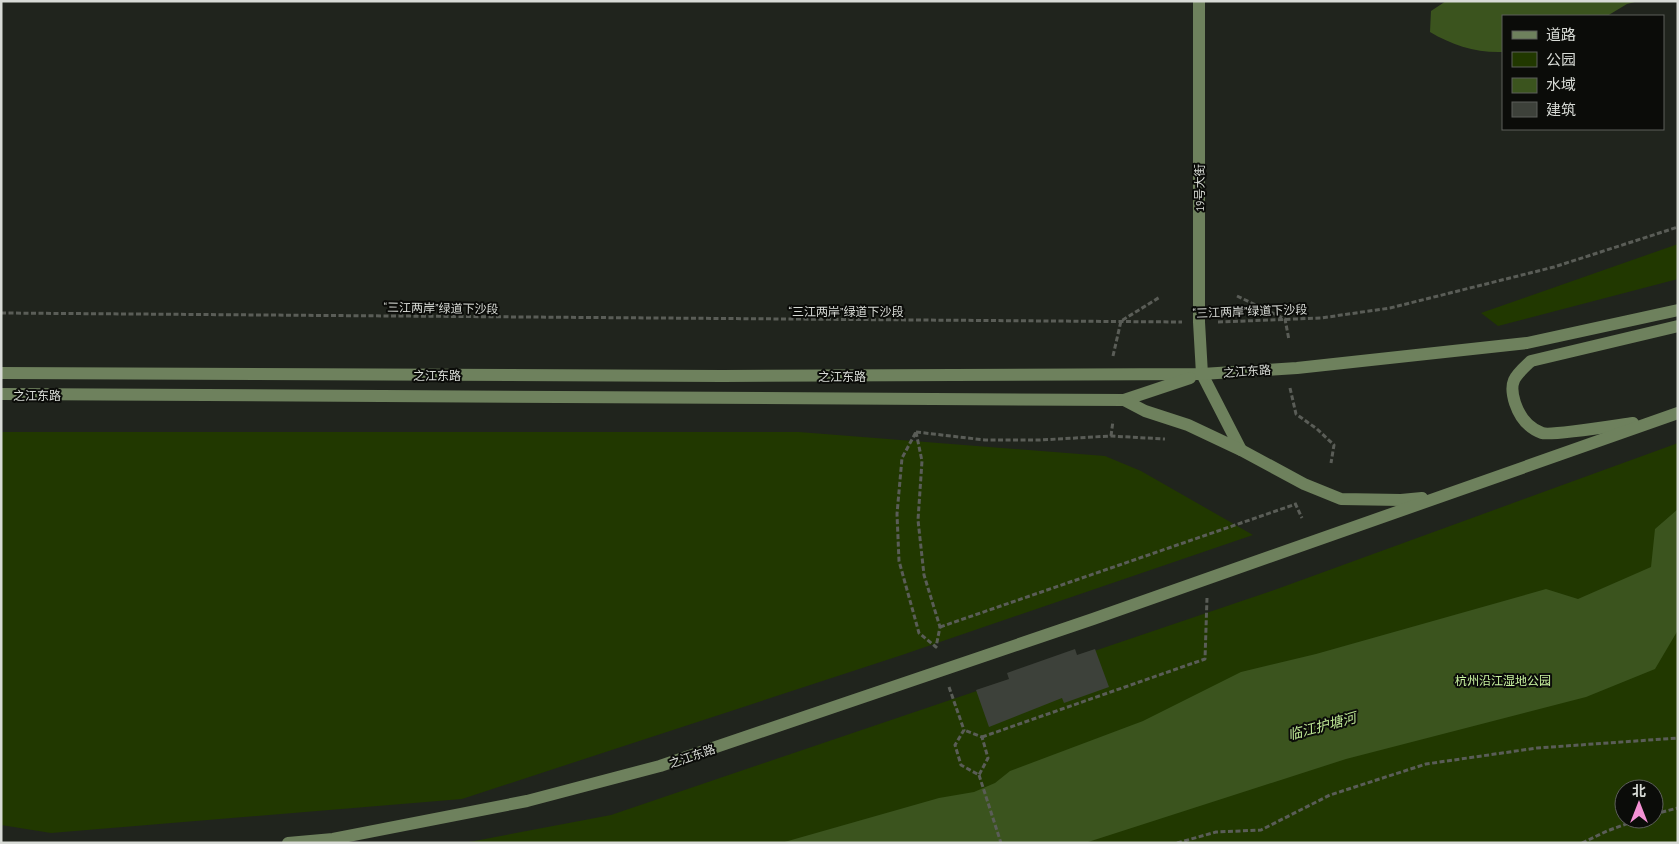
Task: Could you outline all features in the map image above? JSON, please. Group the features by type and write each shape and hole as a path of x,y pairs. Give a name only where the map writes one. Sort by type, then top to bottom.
{"main road":[{"name":"19号大街","path":"1199,1 1199,322 1202,374"},
{"name":"之江东路","path":"1,373 723,376 1202,374 1297,368 1527,343 1678,310"},
{"path":"1655,421 1544,434 1524,423 1516,407 1511,390 1515,377 1531,361 1678,326"},
{"path":"1124,400 1202,374 1241,450"},
{"name":"之江东路","path":"1,394 1124,400"},
{"path":"1124,400 1145,412 1188,425 1241,450 1304,484 1342,499 1401,500 1440,496"},
{"name":"之江东路","path":"288,843 333,839 527,801 660,766 1094,619 1678,413"}],"path":[{"name":"“三江两岸”绿道下沙段","path":"1,313 1199,322 1321,318 1390,308 1554,266 1678,228"},
{"path":"1237,296 1285,319 1289,340"},
{"path":"1113,356 1121,321 1160,297"},
{"path":"1290,388 1296,414 1317,429 1334,445 1332,463"},
{"path":"1111,436 1113,421"},
{"path":"916,432 985,440 1040,440 1111,436 1169,439"},
{"path":"916,432 922,461 918,520 924,575 940,628 936,647 919,632 899,561 897,514 902,458 916,432"},
{"path":"1288,500 1296,504 1302,518"},
{"path":"940,628 1296,504"},
{"path":"947,682 964,730 982,737 1204,659 1208,591"},
{"path":"964,730 955,745 961,765 979,774 1001,843"},
{"path":"979,774 988,758 982,737"},
{"path":"1177,843 1216,832 1261,830 1330,795 1426,764 1537,748 1678,738"},
{"path":"1664,812 1678,808"},
{"path":"1582,843 1614,828"}],"green space":[{"path":"1678,244 1678,279 1498,326 1481,313"},
{"path":"1,432 799,432 1105,456 1141,471 1253,535 902,655 462,799 51,833 1,825"},
{"name":"杭州沿江湿地公园","path":"1678,443 1678,843 464,843 611,815 1277,589"}],"water":[{"path":"1446,1 1639,1 1627,4 1609,15 1502,15 1502,52 1483,51 1465,47 1447,41 1430,32 1431,11"},
{"name":"临江护塘河","path":"1678,509 1678,630 1655,669 1586,697 1346,759 1085,843 781,843 939,798 974,792 995,783 1010,771 1143,721 1241,672 1316,654 1546,589 1578,599 1651,567 1655,529"}],"building":[{"path":"1075,649 1077,655 1095,649 1109,687 1064,703 1062,698 989,727 976,690 1009,679 1007,673"}]}
